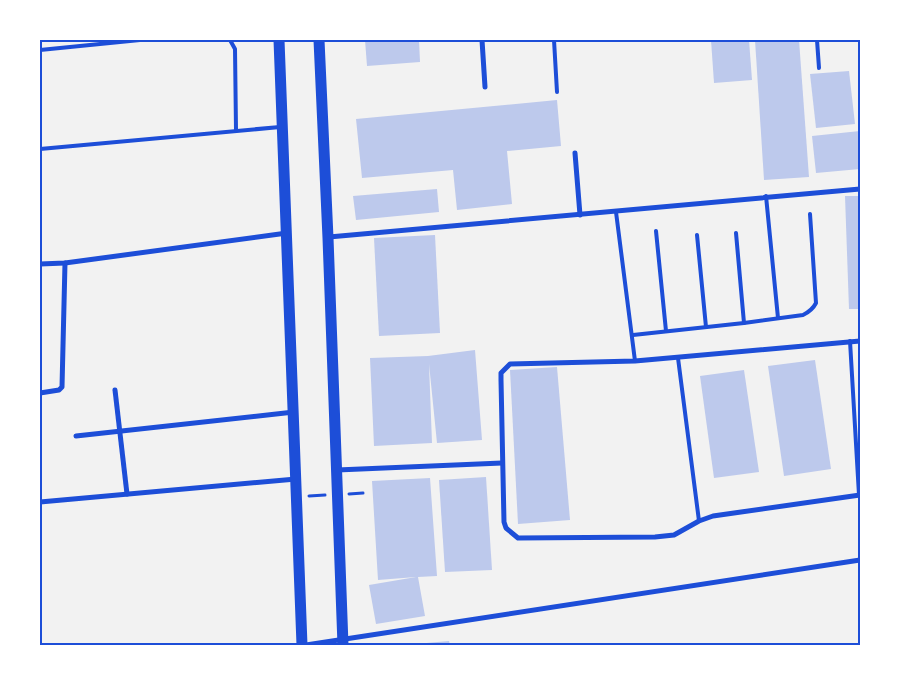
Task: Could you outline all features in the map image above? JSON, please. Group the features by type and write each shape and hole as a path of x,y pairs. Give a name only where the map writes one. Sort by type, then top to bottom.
{"main road":[{"path":"279,40 302,645"},
{"path":"318,40 328,238 343,642"}],"street":[{"path":"482,40 485,87"},
{"path":"576,153 580,215"},
{"path":"328,238 616,212 766,196 860,189"},
{"path":"40,264 287,233"},
{"path":"40,393 59,390 62,387 65,262"},
{"path":"859,495 713,516 699,521 674,535 655,537 518,538 506,528 504,522 501,373 510,364 636,362 860,341"},
{"path":"115,390 127,494"},
{"path":"76,436 294,412"},
{"path":"337,470 502,463"},
{"path":"40,502 296,479"},
{"path":"306,645 343,642 860,560"}],"lane":[{"path":"40,50 140,40"},
{"path":"230,40 235,49 236,130"},
{"path":"554,40 556,92"},
{"path":"817,40 819,68"},
{"path":"40,149 283,126"},
{"path":"766,196 778,318"},
{"path":"616,212 636,362"},
{"path":"633,335 778,318 803,314 813,308 816,303 810,214"},
{"path":"656,231 666,330"},
{"path":"736,233 744,323"},
{"path":"696,235 706,327"},
{"path":"850,342 859,495"},
{"path":"678,358 699,521"}],"path":[{"path":"344,494 363,493"},
{"path":"305,496 334,495"}],"building":[{"path":"365,40 419,40 420,62 367,66"},
{"path":"711,40 749,40 752,80 714,83"},
{"path":"755,40 799,40 809,177 764,180"},
{"path":"849,71 855,124 816,128 810,74"},
{"path":"557,100 561,146 507,151 512,204 457,210 453,170 362,178 356,119"},
{"path":"860,131 860,169 816,173 812,136"},
{"path":"437,189 439,212 356,220 353,196"},
{"path":"845,196 860,196 860,309 849,309"},
{"path":"435,235 440,333 379,336 374,238"},
{"path":"475,350 482,440 437,443 429,364 432,443 374,446 370,358 428,356"},
{"path":"815,360 831,469 784,476 768,366"},
{"path":"557,367 570,520 518,524 510,370"},
{"path":"744,370 759,472 714,478 700,376"},
{"path":"486,477 492,570 445,572 439,480"},
{"path":"430,478 437,576 418,577 425,616 376,624 369,585 416,577 378,580 372,481"},
{"path":"449,641 450,645 415,645 415,644"}]}
